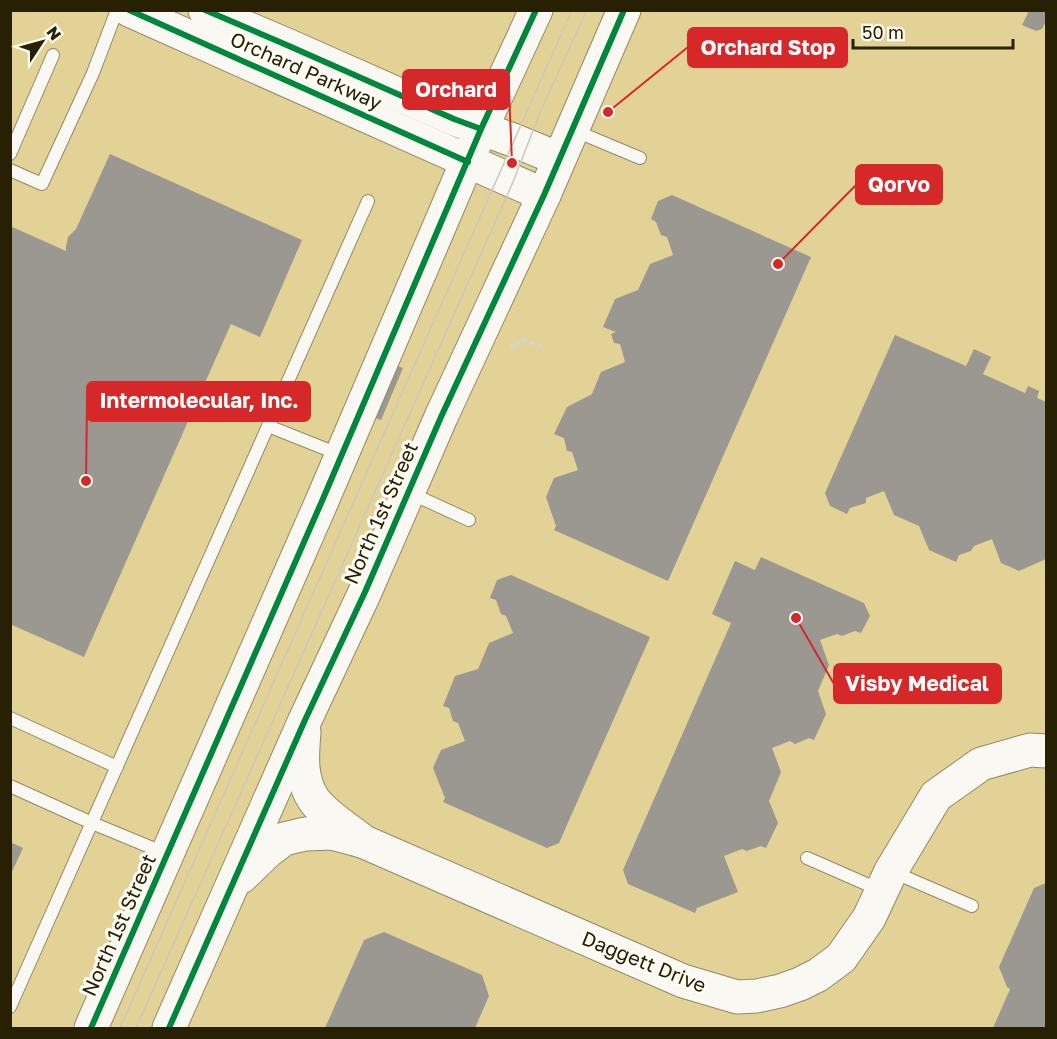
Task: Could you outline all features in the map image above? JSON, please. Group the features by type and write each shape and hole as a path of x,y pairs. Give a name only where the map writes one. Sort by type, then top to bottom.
{"main road":[{"name":"Orchard Parkway","path":"129,10 544,195"},
{"name":"Orchard Parkway","path":"205,10 454,119 559,159"},
{"name":"North 1st Street","path":"91,1029 342,456 482,129 536,10"},
{"name":"North 1st Street","path":"169,1029 441,417 544,195 624,10"},
{"path":"276,75 289,46"},
{"path":"305,720 302,758 306,784 314,801 362,841"},
{"name":"Daggett Drive","path":"362,841 683,981 737,997 757,996 800,984 818,975 841,958 869,918 886,881 936,796 981,764 1030,750 1047,751"},
{"path":"230,890 248,869 284,839 305,834 332,833 362,841"}],"lane":[{"path":"10,170 42,184 93,73 117,10"},
{"path":"10,154 53,55"},
{"path":"572,130 640,158"},
{"path":"10,1006 368,201"},
{"path":"268,426 342,456"},
{"path":"408,492 469,520"},
{"path":"10,718 117,767"},
{"path":"10,786 92,824 168,855"},
{"path":"807,858 972,906"}],"path":[{"path":"510,345 515,348 521,338 541,347"}],"shaded area":[{"path":"11,11 1046,11 1046,1028 11,1028"}],"building":[{"path":"1023,10 1046,10 1046,21 1042,29 1036,31 1022,25 1028,13"},
{"path":"110,154 302,240 260,337 231,324 84,657 10,624 10,226 66,251 68,237 76,229"},
{"path":"672,195 811,257 668,581 554,530 556,526 546,497 554,478 578,470 572,452 567,451 564,438 554,434 567,407 592,394 601,372 625,362 620,344 614,343 611,334 616,332 603,327 615,299 638,290 650,264 673,255 667,237 661,235 656,222 651,219 658,201"},
{"path":"895,335 966,366 974,349 991,357 983,374 1025,393 1028,386 1039,391 1037,398 1046,402 1046,559 1019,571 1001,563 992,539 959,555 956,562 929,550 919,526 894,515 884,491 866,498 866,503 850,508 847,514 830,506 825,493"},
{"path":"395,365 403,368 381,420 373,417"},
{"path":"761,557 864,603 870,616 861,633 855,631 842,636 837,634 820,640 829,665 818,691 826,714 814,740 809,738 795,744 790,741 772,748 781,772 769,801 778,823 766,848 761,846 747,851 742,849 724,856 738,892 697,908 695,913 628,884 623,870 731,623 712,614 735,561 755,570"},
{"path":"511,575 650,637 559,843 547,848 443,802 445,798 433,768 441,750 465,741 458,723 453,721 449,708 443,706 455,676 478,669 489,643 513,633 506,616 501,614 496,600 490,598 497,580"},
{"path":"10,842 23,848 10,876"},
{"path":"1046,883 1046,1028 993,1028 1010,989 999,967 1034,888"},
{"path":"384,932 482,975 489,996 475,1028 325,1028 364,940"}],"tram line":[{"path":"120,1028 572,10"},
{"path":"136,1028 513,182 541,110 587,10"}],"cycle path":[{"path":"129,10 468,162"},
{"path":"205,10 481,129"},
{"path":"91,1028 322,501 481,129 536,10"},
{"path":"169,1028 441,417 544,195 624,10"}],"place":[{"name":"Orchard Stop","path":"608,112"},
{"name":"Orchard","path":"512,163"},
{"name":"Qorvo","path":"778,264"},
{"name":"Intermolecular, Inc.","path":"86,481"},
{"name":"Visby Medical","path":"796,618"}]}
